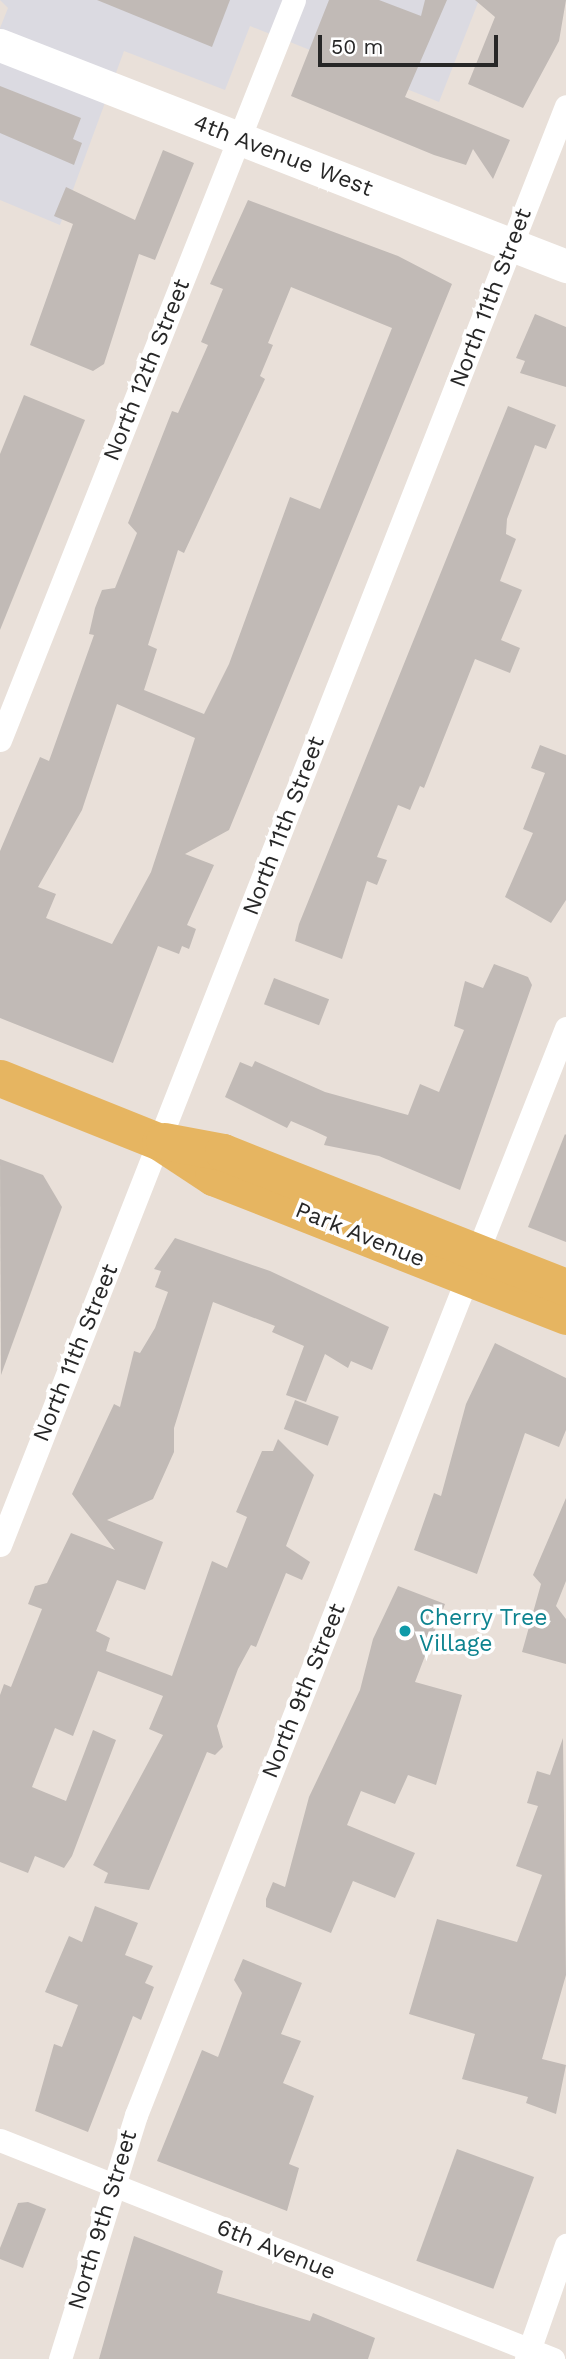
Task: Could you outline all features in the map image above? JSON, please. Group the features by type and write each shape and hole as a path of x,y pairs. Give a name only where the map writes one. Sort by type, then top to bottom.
{"main road":[{"name":"Park Avenue","path":"0,1078 160,1142 223,1152 472,1265 566,1316"},
{"name":"Park Avenue","path":"472,1265 566,1287"}],"street":[{"name":"North 12th Street","path":"0,740 294,0"},
{"name":"4th Avenue West","path":"0,45 566,267"},
{"name":"North 11th Street","path":"0,1545 566,106"},
{"name":"North 9th Street","path":"60,2359 113,2185 566,1028"},
{"name":"6th Avenue","path":"0,2140 528,2354 553,2359"},
{"path":"528,2354 566,2245"}],"shaded area":[{"path":"0,0 479,0 439,102 250,26 225,90 124,51 60,225 0,200 0,28 8,8"}],"building":[{"path":"97,0 230,0 212,47"},
{"path":"329,0 379,0 421,16 425,0 447,0 405,97 510,140 493,179 473,149 466,165 434,155 291,96"},
{"path":"475,0 566,0 559,41 523,108 468,84 495,17"},
{"path":"0,86 81,118 73,139 82,143 74,165 0,133"},
{"path":"163,150 194,163 155,260 139,254 104,364 93,371 30,345 73,224 54,216 66,187 135,220"},
{"path":"248,200 398,256 452,284 229,830 185,854 214,865 187,925 196,929 189,949 182,946 179,954 158,946 113,1063 0,1018 0,851 40,757 49,761 94,635 89,634 95,608 102,590 115,588 137,533 128,523 172,411 178,413 208,345 201,342 223,289 210,284","holes":["291,287 392,328 320,509 290,497 229,664 204,714 144,690 157,649 148,645 178,550 184,553 265,379 260,376 273,345 268,343","117,704 195,738 151,872 112,944 46,918 56,894 38,887 82,810"]},
{"path":"535,314 566,327 566,387 520,373 525,361 516,358"},
{"path":"24,395 85,420 0,630 0,454"},
{"path":"508,406 556,425 546,449 535,445 507,519 506,534 516,539 500,581 522,590 501,640 520,648 510,673 475,659 424,788 420,786 410,810 398,805 377,857 387,860 377,885 367,881 342,959 295,941 299,924"},
{"path":"540,745 566,755 566,900 551,923 505,897 533,833 523,829 545,773 531,768"},
{"path":"494,964 528,977 532,985 460,1190 379,1156 324,1145 327,1137 291,1121 287,1128 225,1097 240,1062 252,1067 255,1061 325,1092 408,1115 420,1084 439,1092 464,1030 454,1026 465,981 483,988"},
{"path":"274,978 329,999 319,1025 264,1004"},
{"path":"566,1135 566,1242 528,1227"},
{"path":"0,1159 43,1175 62,1207 1,1375"},
{"path":"175,1238 270,1271 389,1327 372,1370 351,1361 348,1368 325,1354 306,1402 286,1395 304,1346 272,1332 275,1326 213,1302 174,1428 174,1452 153,1499 107,1520 163,1542 145,1590 117,1580 96,1631 110,1638 106,1651 172,1676 212,1561 227,1568 247,1517 236,1512 262,1451 273,1451 278,1439 314,1475 286,1546 310,1562 302,1580 286,1573 256,1647 251,1645 238,1669 217,1726 223,1747 215,1755 207,1752 149,1890 104,1883 108,1873 93,1865 163,1735 149,1729 163,1696 98,1671 73,1736 55,1728 32,1787 66,1801 93,1730 116,1740 72,1856 64,1868 35,1856 28,1873 0,1862 0,1695 4,1684 11,1687 42,1609 28,1604 35,1586 47,1583 71,1533 115,1550 72,1494 114,1404 120,1407 134,1351 140,1353 155,1328 168,1292 155,1287 161,1271 154,1269"},
{"path":"495,1343 566,1378 566,1430 559,1447 525,1433 477,1574 414,1550 434,1493 441,1496 466,1404"},
{"path":"295,1400 339,1417 328,1446 284,1429"},
{"path":"566,1498 566,1581 556,1606 566,1619 566,1664 522,1652 541,1584 533,1575"},
{"path":"398,1586 445,1604 415,1682 462,1695 436,1785 408,1775 395,1804 361,1791 347,1825 415,1853 395,1898 353,1881 331,1933 266,1907 266,1899 273,1882 285,1887 309,1797 360,1690 373,1639"},
{"path":"563,1738 566,1975 542,2059 566,2065 556,2114 526,2103 528,2097 462,2079 475,2034 409,2014 437,1919 517,1942 542,1875 516,1866 538,1806 527,1803 537,1771 550,1775"},
{"path":"95,1906 138,1923 125,1955 153,1966 145,1983 154,1987 141,2020 133,2016 88,2132 35,2111 54,2044 62,2047 78,2005 45,1992 69,1936 82,1942"},
{"path":"243,1959 302,1983 281,2034 301,2041 283,2083 314,2096 289,2164 299,2168 287,2211 157,2161 202,2050 218,2057 242,1993 234,1980"},
{"path":"457,2149 534,2177 493,2289 416,2261"},
{"path":"28,2202 46,2209 23,2268 0,2259 0,2248 18,2203"},
{"path":"134,2236 223,2271 217,2293 310,2321 313,2313 375,2338 368,2359 99,2359"}],"place":[{"name":"Cherry Tree Village","path":"405,1631"}]}
